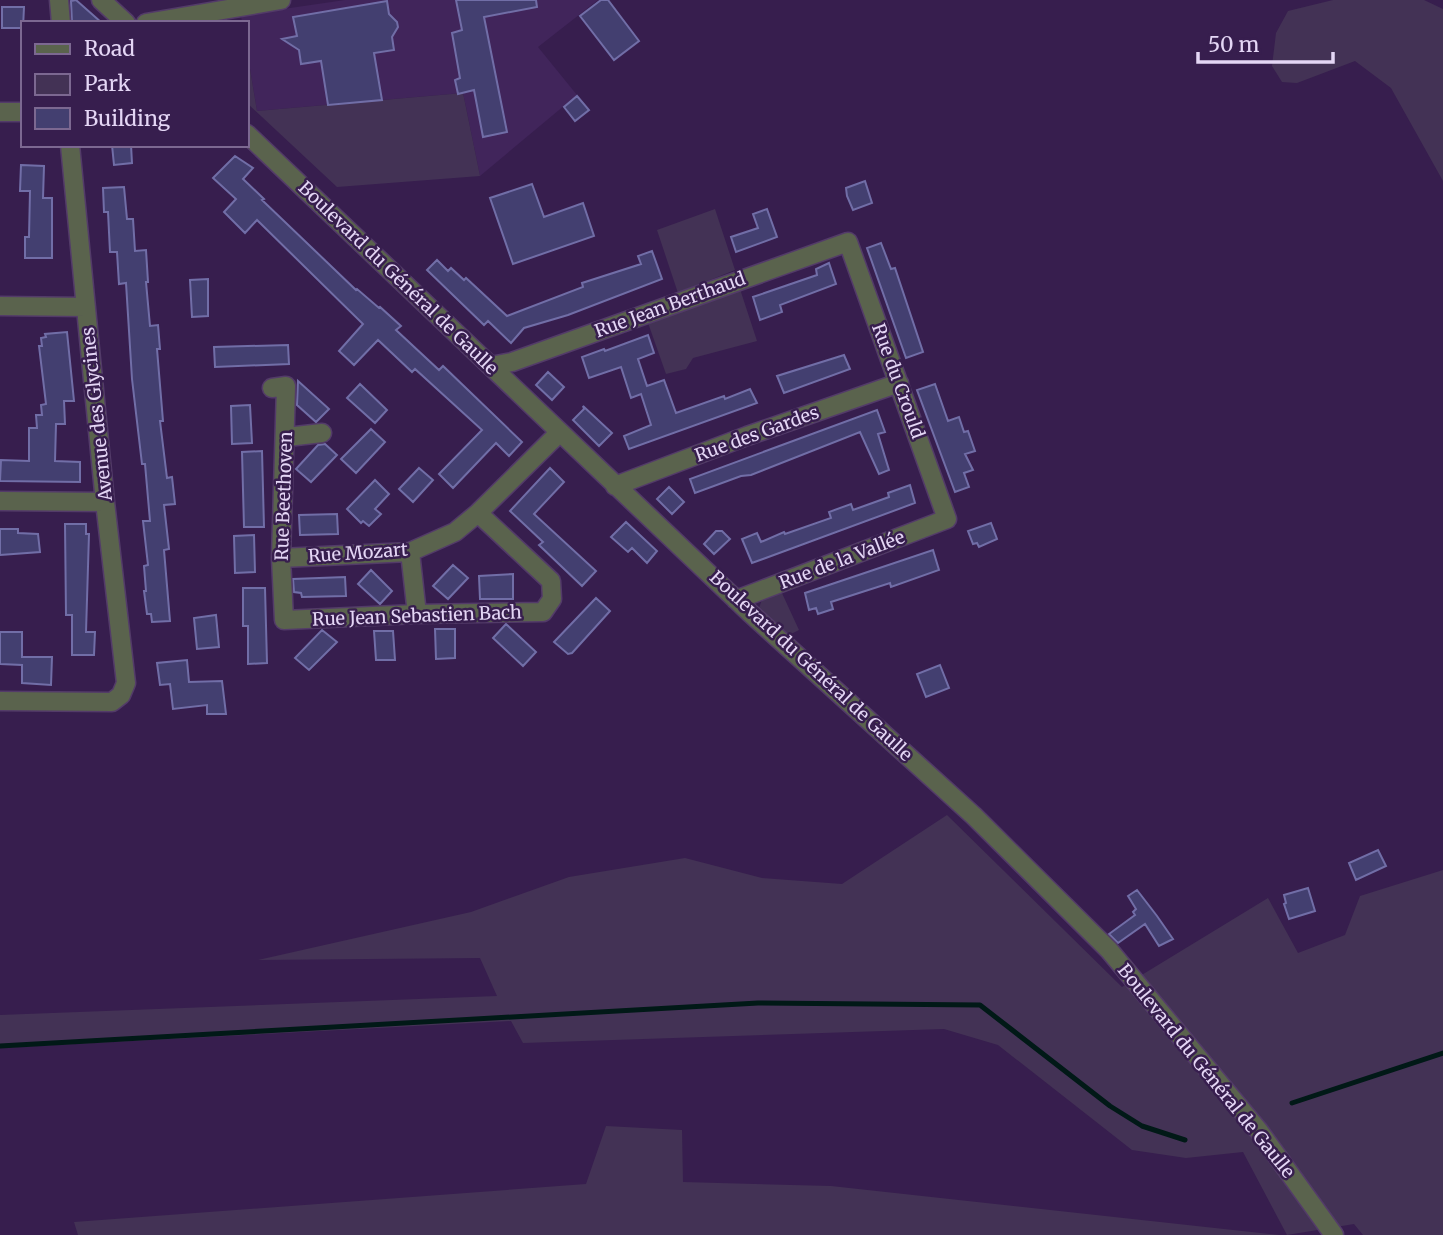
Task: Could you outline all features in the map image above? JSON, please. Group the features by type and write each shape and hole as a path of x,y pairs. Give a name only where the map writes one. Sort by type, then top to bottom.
{"street":[{"path":"59,0 61,21"},
{"path":"101,0 124,21"},
{"path":"158,21 281,0"},
{"path":"0,112 21,112"},
{"name":"Boulevard du Général de Gaulle","path":"248,135 736,600 974,816 1109,950 1259,1130 1334,1235"},
{"name":"Avenue des Glycines","path":"0,701 112,702 121,695 126,683 105,502 70,147"},
{"name":"Rue Jean Berthaud","path":"491,366 512,362 848,242"},
{"name":"Rue du Crould","path":"848,242 947,519"},
{"path":"0,306 86,307"},
{"name":"Rue des Gardes","path":"615,486 899,383"},
{"name":"Rue Beethoven","path":"272,388 286,386 287,437 281,558 284,620"},
{"path":"287,437 322,433"},
{"name":"Rue Mozart","path":"281,558 410,552 455,531 478,513 559,433"},
{"path":"0,501 105,502"},
{"name":"Rue Jean Sebastien Bach","path":"284,620 543,612 552,599 551,581 478,513"},
{"name":"Rue de la Vallée","path":"736,600 947,519"},
{"path":"410,552 417,614"}],"shaded area":[{"path":"345,0 598,0 538,47 577,95 480,176 463,93 257,111 248,57 248,21 242,21 241,15"}],"green space":[{"path":"1333,0 1424,0 1443,9 1443,181 1391,88 1355,61 1297,83 1282,82 1272,66 1276,33 1288,11"},
{"path":"248,57 257,111 463,93 480,176 337,187 248,104"},
{"path":"715,209 735,270 678,293 657,230"},
{"path":"739,286 757,341 693,358 686,369 666,374 647,320"},
{"path":"781,591 799,630 789,635 759,608 763,597"},
{"path":"947,815 1122,987 1268,898 1298,953 1345,935 1360,896 1443,870 1443,1235 1363,1235 1354,1224 1287,1235 1243,1152 1186,1158 1132,1150 998,1045 944,1029 523,1043 511,1021 0,1048 0,1015 497,996 480,958 258,960 471,912 569,877 685,858 762,878 842,884"},
{"path":"606,1126 682,1130 683,1182 831,1186 1280,1235 78,1235 74,1222 586,1184"}],"building":[{"path":"76,0 100,21 72,21 71,1"},
{"path":"456,0 536,0 537,7 484,17 507,132 483,137 474,90 458,94 455,80 460,78 452,33 462,30"},
{"path":"601,0 608,0 639,41 614,60 580,16"},
{"path":"387,1 389,14 398,27 392,37 394,50 374,53 382,100 328,105 321,61 301,64 299,50 282,39 297,36 293,17"},
{"path":"2,7 24,7 21,28 2,28"},
{"path":"577,96 589,110 575,121 564,107"},
{"path":"112,147 131,147 132,163 114,165"},
{"path":"235,156 253,168 243,179 264,199 262,200 356,290 401,326 396,330 439,370 443,366 522,442 509,456 496,443 453,488 439,474 482,430 415,369 412,372 378,340 354,365 339,351 363,324 257,220 245,233 224,212 236,199 213,178"},
{"path":"21,165 44,166 43,198 52,198 52,258 25,258 25,237 29,237 30,191 20,191"},
{"path":"865,181 872,203 853,210 846,188"},
{"path":"532,184 544,217 583,203 594,236 513,264 490,198"},
{"path":"124,187 127,219 133,219 135,251 146,250 150,326 158,325 160,349 157,349 163,421 160,421 167,478 172,477 175,504 164,505 169,549 164,550 170,621 152,622 151,614 147,614 144,591 144,566 148,565 143,521 150,521 145,464 142,464 132,379 126,283 119,284 117,252 110,252 108,212 104,212 103,188"},
{"path":"767,209 777,237 736,252 731,237 758,228 753,214"},
{"path":"881,243 891,269 895,268 923,352 906,358 867,248"},
{"path":"652,251 662,279 568,315 524,328 511,343 488,321 484,325 427,270 437,260 448,271 451,268 464,280 466,278 507,316 583,287 582,283 641,264 638,256"},
{"path":"829,263 836,284 780,305 782,312 760,320 753,297 817,275 816,269"},
{"path":"208,279 208,316 192,317 190,280"},
{"path":"67,332 74,401 64,401 65,424 56,424 55,461 80,462 80,482 0,481 1,460 29,461 29,428 37,428 36,415 42,415 41,405 46,404 39,346 42,346 41,338 46,337 45,334"},
{"path":"648,335 654,353 638,359 647,386 664,380 676,413 750,389 757,403 629,449 624,436 651,425 641,394 631,398 621,367 589,378 582,357"},
{"path":"288,345 289,364 215,367 214,347"},
{"path":"844,355 850,369 784,393 777,376"},
{"path":"548,372 564,387 552,400 536,385"},
{"path":"298,381 329,409 316,422 297,405"},
{"path":"360,384 387,410 375,423 347,398"},
{"path":"935,384 948,421 959,417 964,432 968,431 975,451 965,454 973,470 964,473 969,487 955,492 917,390"},
{"path":"250,405 252,443 232,444 231,406"},
{"path":"583,406 612,433 599,446 573,420 584,409"},
{"path":"877,410 885,432 878,434 889,470 879,474 860,432 751,475 741,476 695,493 690,479"},
{"path":"371,429 385,442 356,473 341,459"},
{"path":"325,444 337,455 311,482 296,469 318,445"},
{"path":"262,451 264,527 244,527 242,452"},
{"path":"419,468 433,480 413,502 399,489"},
{"path":"550,468 564,482 534,514 596,571 582,586 539,545 543,542 510,511"},
{"path":"375,480 389,494 375,509 381,514 369,526 363,521 361,523 347,509"},
{"path":"910,485 915,503 752,563 742,539 757,533 761,542 831,518 829,512 851,504 853,510 889,497 888,493"},
{"path":"669,487 684,502 672,514 657,499"},
{"path":"337,514 338,534 300,535 299,515"},
{"path":"626,522 657,551 647,563 632,548 628,552 611,537"},
{"path":"991,523 997,539 979,547 977,543 973,544 968,531"},
{"path":"65,524 86,524 86,534 89,534 86,632 95,632 94,655 72,655 72,615 66,615"},
{"path":"0,529 18,529 18,533 38,534 40,552 0,555"},
{"path":"716,531 722,531 730,539 714,554 704,544"},
{"path":"254,535 255,572 235,573 234,536"},
{"path":"933,550 939,570 891,587 890,583 831,602 833,609 818,614 816,608 809,610 805,593"},
{"path":"453,565 468,578 448,599 433,586"},
{"path":"371,570 392,591 380,604 358,584"},
{"path":"513,574 513,599 480,599 479,576"},
{"path":"345,577 346,596 302,597 301,593 294,592 293,579"},
{"path":"243,588 265,588 267,663 248,664 248,626 243,626"},
{"path":"596,598 610,611 572,653 568,654 554,642"},
{"path":"216,615 219,647 197,649 194,618"},
{"path":"506,624 536,652 523,666 493,638"},
{"path":"435,629 455,629 455,658 436,659"},
{"path":"322,630 337,642 309,670 295,658"},
{"path":"374,631 393,631 395,660 376,660"},
{"path":"0,632 22,632 22,657 52,657 51,685 22,683 22,665 0,664"},
{"path":"187,660 189,682 222,681 226,714 207,714 207,705 173,709 170,684 160,685 157,663"},
{"path":"940,665 949,688 926,697 917,674"},
{"path":"1378,850 1386,866 1356,880 1349,863"},
{"path":"1308,888 1315,911 1289,919 1284,895"},
{"path":"1137,890 1173,939 1159,946 1145,924 1118,943 1109,934 1135,915 1133,912 1136,909 1128,896"}],"waterway":[{"path":"0,1046 758,1003 980,1005 1110,1106 1142,1126 1185,1140"},
{"path":"1292,1103 1443,1053"}]}
